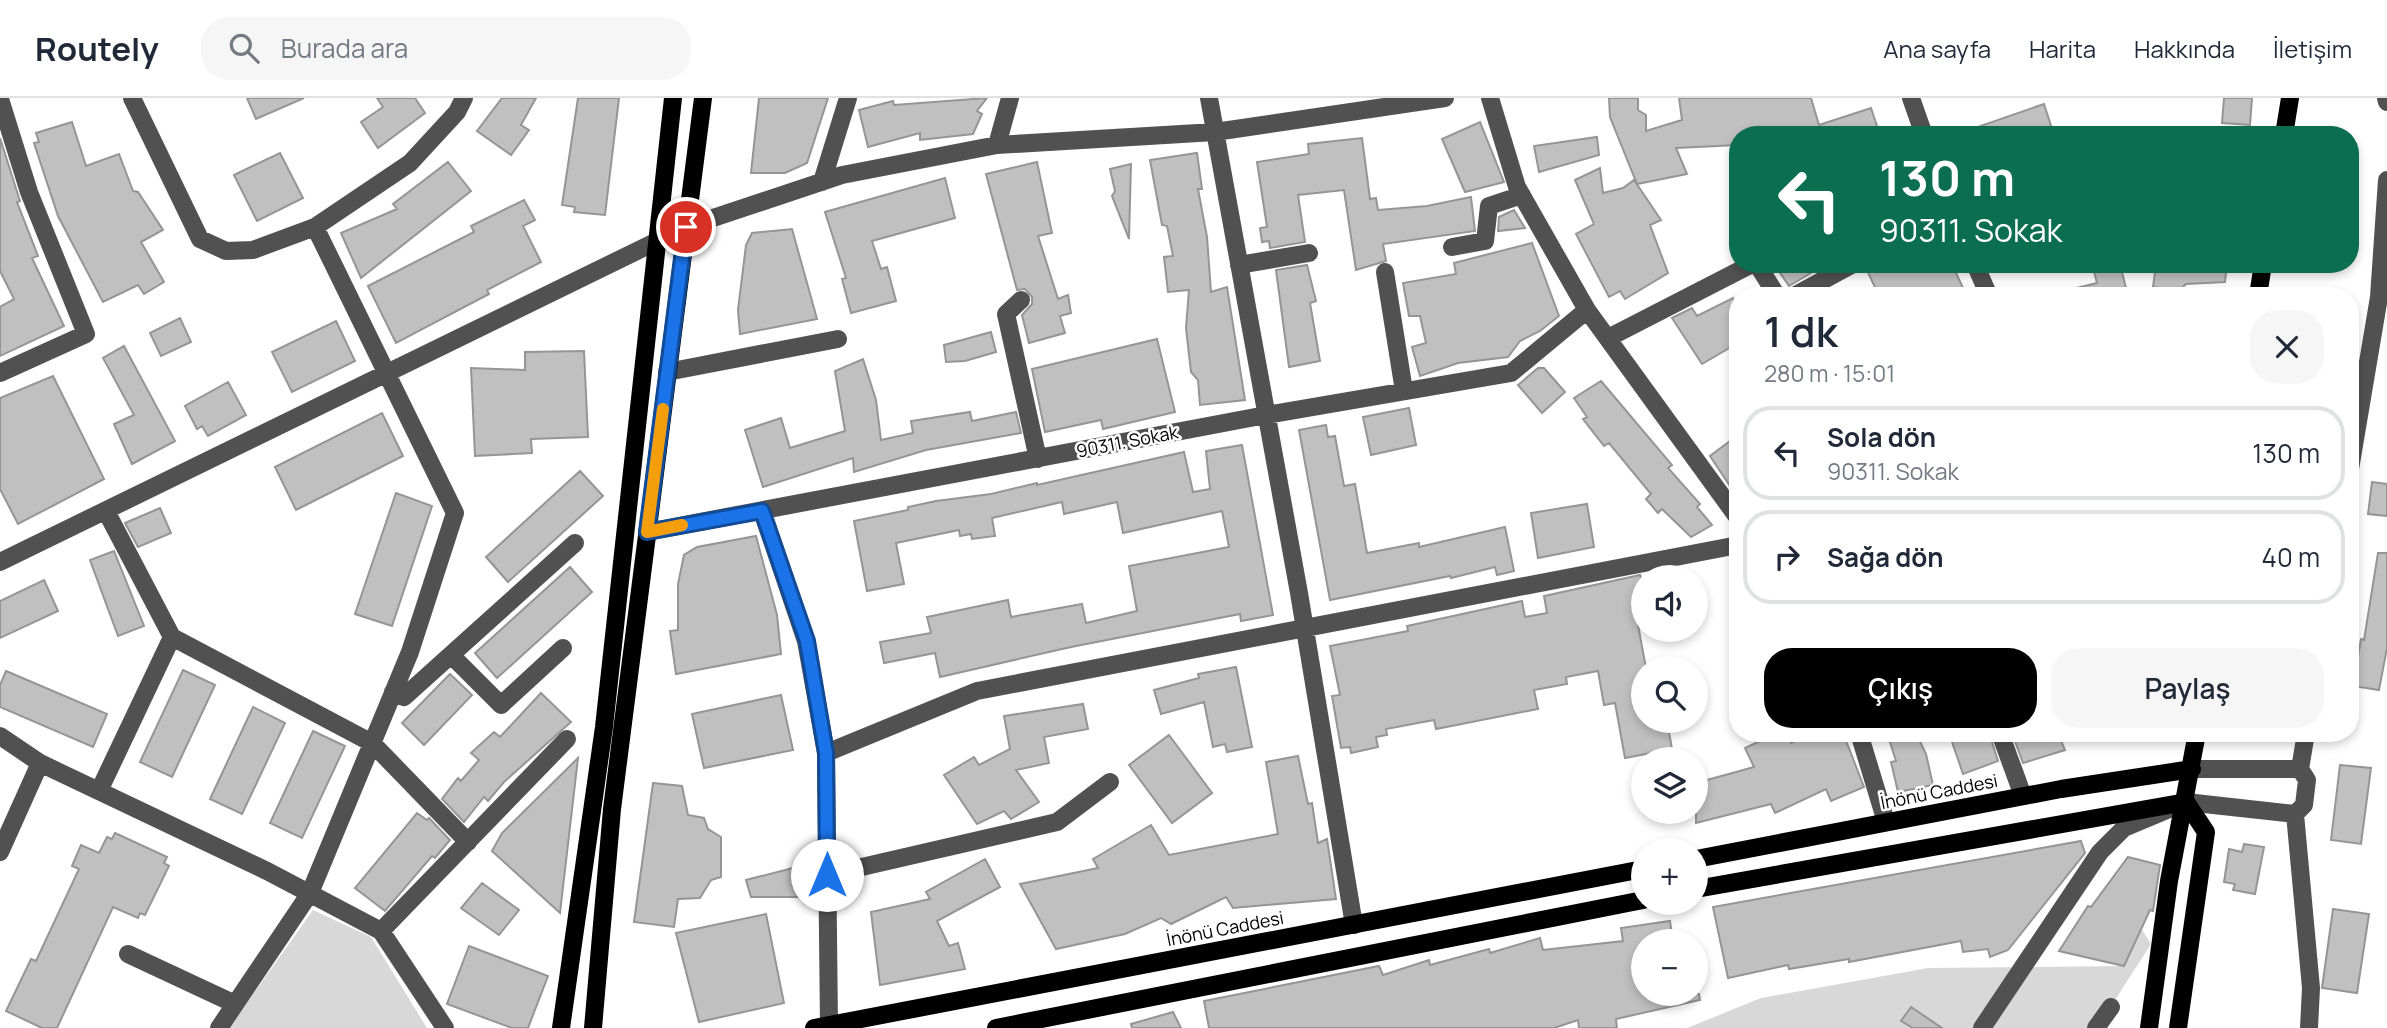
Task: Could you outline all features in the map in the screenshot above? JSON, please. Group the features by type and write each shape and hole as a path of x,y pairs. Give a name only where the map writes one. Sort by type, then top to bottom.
{"main road":[{"path":"561,1028 604,727 673,98"},
{"path":"593,1028 612,809 703,98"},
{"path":"2285,126 2290,98"},
{"path":"2149,1028 2169,881 2196,742"},
{"name":"İnönü Caddesi","path":"1708,857 2023,796 2192,769"},
{"path":"1708,887 2186,802"},
{"path":"2178,1028 2206,832 2186,802"},
{"name":"İnönü Caddesi","path":"821,1027 1631,871"},
{"path":"996,1028 1631,902"}],"street":[{"path":"132,98 200,239 226,251 253,250 315,227 410,163 457,112 464,98"},
{"path":"822,182 848,98"},
{"path":"997,145 1010,98"},
{"path":"1209,98 1354,925"},
{"path":"1,557 106,511 686,227 822,182 997,145 1216,132 1445,98"},
{"path":"1490,98 1522,195 1587,310 1729,506"},
{"path":"1911,98 1921,126"},
{"path":"0,373 86,334 29,192 6,101"},
{"path":"2359,416 2379,297 2387,180"},
{"path":"1452,247 1485,241 1489,206 1522,195"},
{"path":"219,1028 310,893 410,652 455,513 315,227"},
{"path":"1240,265 1309,254"},
{"path":"1385,272 1404,391"},
{"path":"1608,338 1736,273"},
{"path":"1811,287 1836,273"},
{"path":"1021,300 1006,314 1038,459"},
{"name":"90311. Sokak","path":"647,532 1266,415 1511,373 1587,310"},
{"path":"667,372 838,339"},
{"path":"106,511 172,638 372,743 468,842"},
{"path":"762,511 807,641 826,753 827,875 821,1027"},
{"path":"393,692 404,697 575,543"},
{"path":"826,753 977,691 1729,547"},
{"path":"99,791 172,638"},
{"path":"451,654 501,705 563,648"},
{"path":"0,736 40,763 310,893 380,931 445,1028"},
{"path":"380,931 567,740"},
{"path":"1862,742 1886,822"},
{"path":"2003,742 2023,796"},
{"path":"2295,814 2304,805 2308,780 2300,769 2304,742"},
{"path":"0,852 40,763"},
{"path":"2192,769 2300,769"},
{"path":"827,875 1057,822 1110,782"},
{"path":"1982,1028 2100,852 2124,828 2186,802 2295,814"},
{"path":"2295,814 2311,988 2309,1028"},
{"path":"128,954 235,1003"},
{"path":"2096,1028 2111,1007"}],"shaded area":[{"path":"313,910 371,937 427,1028 229,1028"},
{"path":"2141,928 2151,944 2097,1028 1687,1028 1761,998 1928,968 2124,966"}],"building":[{"path":"247,98 304,98 256,119"},
{"path":"377,98 415,98 425,113 378,148 361,122 383,107"},
{"path":"502,98 536,98 521,125 529,130 511,155 477,131"},
{"path":"578,98 619,98 605,215 574,212 575,207 562,205"},
{"path":"759,98 828,98 807,163 785,173 751,173"},
{"path":"987,98 977,111 982,114 973,134 920,140 920,133 868,147 859,110 893,101 894,105"},
{"path":"1609,98 1638,98 1638,110 1646,115 1646,131 1682,120 1679,98 1811,98 1819,125 1871,108 1877,126 1729,126 1729,145 1676,148 1687,174 1637,184 1610,117"},
{"path":"2224,98 2252,98 2250,125 2222,123"},
{"path":"2044,104 2051,126 1980,126"},
{"path":"72,122 86,166 119,154 133,191 138,192 163,230 141,242 164,282 144,294 138,285 103,302 58,216 34,143 39,142 36,133"},
{"path":"1480,122 1504,182 1465,192 1442,139"},
{"path":"1597,137 1599,155 1539,172 1534,146"},
{"path":"0,138 20,201 17,202 38,256 32,258 64,326 0,356 0,307 14,299 0,271"},
{"path":"1362,138 1370,199 1376,198 1378,210 1427,206 1471,197 1475,231 1383,244 1386,261 1356,270 1344,190 1298,195 1305,242 1270,248 1269,241 1262,242 1260,228 1267,227 1257,162 1309,154 1308,144"},
{"path":"280,153 303,198 257,221 234,175"},
{"path":"1197,153 1202,189 1198,189 1207,237 1211,292 1227,287 1245,400 1200,405 1198,380 1191,372 1186,328 1189,290 1168,292 1164,257 1173,256 1167,226 1162,225 1150,160"},
{"path":"448,162 471,191 361,278 341,233 397,209 393,204"},
{"path":"1037,162 1052,233 1038,236 1058,299 1068,295 1071,313 1060,316 1065,333 1029,343 1022,315 1032,304 1032,297 1025,289 1017,290 986,174"},
{"path":"1131,164 1129,239 1112,196 1115,191 1110,169"},
{"path":"1600,168 1603,193 1623,188 1634,180 1661,220 1650,225 1668,273 1625,299 1620,291 1609,297 1576,234 1594,224 1575,180"},
{"path":"945,178 955,218 872,241 881,269 887,267 896,301 851,313 842,279 846,278 825,212"},
{"path":"524,200 535,220 523,226 541,262 487,290 489,294 396,343 368,286 474,232 471,226"},
{"path":"1514,210 1525,228 1498,231 1499,217"},
{"path":"792,229 817,319 740,334 738,310 746,245 752,233"},
{"path":"1532,243 1559,316 1540,331 1520,341 1508,357 1458,363 1420,376 1412,347 1426,343 1420,316 1409,316 1403,283 1456,274 1454,263"},
{"path":"1307,265 1316,301 1310,303 1320,361 1289,367 1276,270"},
{"path":"1780,273 1811,273 1789,286"},
{"path":"1868,273 1956,273 1963,287 1875,287"},
{"path":"2094,273 2122,273 2126,287 2080,287 2097,283"},
{"path":"2155,273 2226,273 2225,282 2153,287"},
{"path":"1729,300 1729,348 1702,364 1672,318 1692,308 1697,316"},
{"path":"180,318 191,342 161,356 150,333"},
{"path":"336,321 355,361 292,392 272,352"},
{"path":"991,332 996,352 965,361 946,362 944,345"},
{"path":"1157,339 1175,412 1103,429 1101,420 1045,432 1032,369"},
{"path":"124,346 175,441 132,464 114,424 134,415 103,358"},
{"path":"584,351 588,437 531,439 532,453 475,456 471,368 525,370 525,352"},
{"path":"863,359 876,400 881,440 913,433 911,421 970,412 972,421 1016,412 1021,433 926,450 854,472 853,458 763,487 745,430 781,418 790,448 845,431 835,371"},
{"path":"1538,368 1544,368 1565,392 1542,413 1518,385"},
{"path":"53,376 104,479 18,524 0,489 0,398"},
{"path":"1601,381 1672,465 1668,468 1700,504 1697,507 1712,525 1691,537 1662,509 1658,513 1646,499 1651,494 1609,443 1604,446 1583,419 1587,417 1574,398"},
{"path":"228,382 246,415 208,436 202,426 197,429 185,406"},
{"path":"1409,408 1416,445 1371,455 1363,417"},
{"path":"382,413 403,456 296,510 275,467"},
{"path":"1326,425 1328,437 1335,436 1344,486 1355,484 1367,553 1419,543 1419,547 1505,527 1514,571 1497,575 1495,567 1451,578 1450,576 1330,600 1299,430"},
{"path":"1729,442 1729,484 1710,456"},
{"path":"1242,445 1273,615 1241,621 1240,614 1071,647 940,677 935,653 884,663 880,642 931,633 927,617 1008,600 1011,617 1082,604 1086,623 1137,611 1129,566 1229,547 1222,511 1123,533 1117,502 1064,514 1062,502 992,518 995,536 972,539 971,534 960,536 959,530 896,543 904,584 867,591 854,521 908,510 908,507 936,501 1037,485 1184,452 1193,492 1210,489 1206,451"},
{"path":"580,471 603,496 508,582 486,557"},
{"path":"2372,482 2387,484 2387,516 2368,514"},
{"path":"396,493 432,506 392,626 355,614"},
{"path":"1587,504 1594,547 1538,558 1531,513"},
{"path":"160,508 171,533 138,547 125,523"},
{"path":"756,536 777,615 781,654 676,674 670,631 678,630 678,584 684,555 697,547"},
{"path":"114,551 144,626 118,636 90,560"},
{"path":"2378,553 2387,553 2387,648 2379,690 2359,687 2359,651 2361,639 2364,640"},
{"path":"570,567 592,592 497,678 475,653"},
{"path":"1631,577 1631,642 1641,642 1644,656 1631,656 1631,733 1669,733 1672,747 1631,747 1631,757 1625,758 1615,703 1604,705 1598,671 1566,677 1567,684 1534,690 1538,709 1436,729 1434,720 1386,729 1387,735 1376,737 1378,747 1351,753 1350,747 1341,748 1332,696 1340,695 1330,646 1408,631 1407,626 1522,601 1525,617 1547,613 1544,596"},
{"path":"44,580 58,611 0,638 0,601"},
{"path":"1236,667 1252,747 1227,752 1225,744 1213,747 1204,702 1161,714 1154,690 1199,678 1198,674"},
{"path":"183,670 215,685 172,777 140,762"},
{"path":"6,671 107,714 93,747 0,707 0,685"},
{"path":"450,674 472,695 424,745 402,723"},
{"path":"541,693 571,722 504,782 488,801 484,797 464,822 442,799 458,778 461,781 479,760 471,753 494,732 500,737"},
{"path":"781,695 793,750 704,768 692,714"},
{"path":"1083,704 1088,729 1044,737 1049,763 1016,770 1039,802 1011,819 1004,811 977,824 944,775 974,757 979,765 1010,749 1004,716"},
{"path":"253,707 285,723 242,814 210,799"},
{"path":"313,731 345,746 302,838 270,823"},
{"path":"1169,735 1212,793 1172,823 1129,765"},
{"path":"1758,742 1846,742 1864,787 1831,801 1826,789 1775,813 1771,804 1708,820 1708,780 1754,767 1745,748"},
{"path":"1890,742 1920,742 1933,785 1898,792 1891,762 1896,761"},
{"path":"1952,742 1992,742 1998,761 1963,774"},
{"path":"2015,742 2062,742 2065,750 2023,763"},
{"path":"1298,756 1308,804 1312,803 1318,843 1327,839 1336,899 1233,908 1226,897 1171,924 1161,918 1125,934 1056,949 1020,884 1098,868 1093,859 1151,825 1169,855 1278,834 1266,762"},
{"path":"578,758 560,913 492,851 502,833"},
{"path":"2340,765 2371,768 2361,844 2331,840"},
{"path":"653,783 682,786 688,815 704,818 708,829 721,837 721,877 711,880 700,898 678,899 674,927 634,922"},
{"path":"417,813 427,820 429,818 450,840 435,858 432,856 385,911 355,888"},
{"path":"115,833 167,857 164,863 169,866 145,915 140,913 138,918 113,907 57,1028 42,1028 6,1011 31,959 36,961 79,869 72,866 81,845 99,853 107,837 112,839"},
{"path":"2081,841 2085,853 2008,950 1990,957 1988,949 1963,952 1961,941 1849,962 1849,959 1789,969 1788,965 1728,978 1713,907"},
{"path":"2244,844 2264,847 2255,894 2233,890 2235,884 2224,882 2229,849 2242,852"},
{"path":"2128,857 2160,865 2153,911 2150,910 2124,966 2059,951 2088,906 2091,907"},
{"path":"985,859 1000,887 937,921 949,946 958,943 965,969 880,985 871,912 930,899 926,892"},
{"path":"793,868 800,897 751,897 746,880"},
{"path":"482,883 519,910 499,935 461,908"},
{"path":"2333,909 2369,914 2357,993 2322,988"},
{"path":"766,914 784,1003 699,1022 676,933"},
{"path":"1670,921 1671,929 1631,929 1631,1006 1673,1006 1616,1019 1617,1028 1579,1028 1578,1020 1554,1028 1209,1028 1204,1001 1379,966 1383,975 1429,960 1430,965 1489,949 1490,953 1540,938 1543,950 1623,941 1621,928"},
{"path":"469,946 548,976 528,1028 512,1028 447,1004"},
{"path":"1911,1007 1942,1028 1913,1028 1901,1021"},
{"path":"1173,1012 1181,1028 1132,1028 1131,1024"}],"slow traffic":[{"path":"663,409 647,532 682,525"}],"route":[{"path":"686,227 647,532 762,511 807,641 826,753 827,875"}]}
